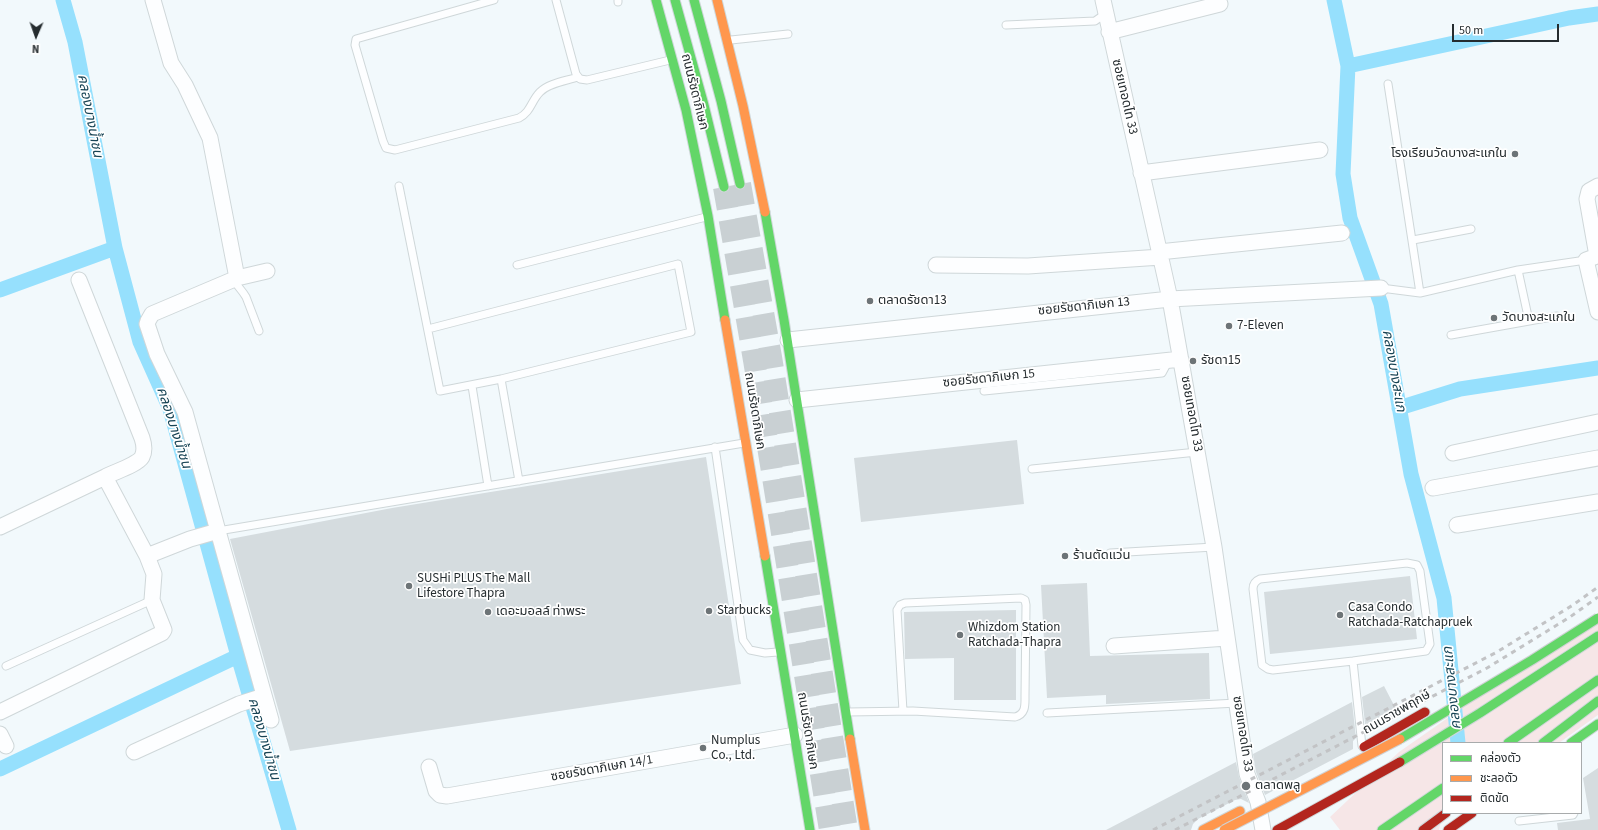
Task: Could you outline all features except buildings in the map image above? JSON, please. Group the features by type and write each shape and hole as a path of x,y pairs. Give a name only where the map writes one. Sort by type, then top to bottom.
{"main road":[{"name":"ถนนรัชดาภิเษก","path":"656,0 686,110 708,216 810,830"},
{"path":"675,0 704,105 724,187"},
{"path":"694,0 721,101 740,184"},
{"path":"717,0 757,166 788,340 865,830"},
{"path":"1224,830 1398,740 1532,660 1598,618"},
{"path":"1463,690 1517,660 1568,626"},
{"path":"1278,830 1442,738 1520,689 1598,636"},
{"path":"1509,742 1598,680"},
{"path":"1544,742 1598,701"},
{"name":"ถนนราชพฤกษ์","path":"1358,750 1433,707"},
{"path":"1572,742 1598,724"},
{"path":"1382,830 1442,789"},
{"path":"1203,830 1255,803"},
{"path":"1422,830 1445,814"},
{"path":"1448,830 1471,814"}],"street":[{"path":"153,0 171,63 185,85 210,138 235,279"},
{"path":"1109,32 1220,4"},
{"name":"ซอยเทอดไท 33","path":"1104,7 1170,298 1175,359 1197,452 1214,547 1247,774 1263,830"},
{"path":"1141,173 1320,150"},
{"path":"1597,303 1594,257 1587,199 1589,191 1598,186"},
{"path":"936,265 1034,266 1160,254 1342,233"},
{"path":"267,271 235,279 152,314 147,324 157,354 184,412 258,698 271,720"},
{"path":"0,527 106,477 138,461 143,456 144,445 142,438 79,280"},
{"name":"ซอยรัชดาภิเษก 13","path":"788,340 1170,298 1381,288"},
{"name":"ซอยรัชดาภิเษก 15","path":"797,400 1175,359"},
{"path":"1453,453 1598,422"},
{"path":"1433,488 1598,458"},
{"path":"0,712 162,633 164,628 152,600 154,574 147,556 106,477"},
{"path":"1457,525 1598,502"},
{"path":"147,556 190,539 214,532"},
{"path":"1114,646 1227,638"},
{"path":"134,752 258,698"},
{"name":"ซอยรัชดาภิเษก 14/1","path":"429,767 436,791 440,795 447,796 795,735"}],"lane":[{"path":"494,0 356,40 355,45 386,148 395,150 519,118 528,113 541,91 556,84 578,78 587,80 673,60"},
{"path":"556,0 578,78"},
{"path":"1006,25 1095,20 1104,7"},
{"path":"728,41 788,34"},
{"path":"1388,84 1420,293"},
{"path":"399,186 440,391 472,386 691,332 678,264 428,329"},
{"path":"517,265 708,216"},
{"path":"1413,240 1471,229"},
{"path":"1381,288 1420,293 1518,270 1594,257"},
{"path":"1518,270 1529,321"},
{"path":"235,279 238,289 243,292 246,297 260,330"},
{"path":"1451,335 1557,316"},
{"path":"984,391 1162,373 1175,359"},
{"path":"501,379 519,481"},
{"path":"472,386 488,486"},
{"path":"214,532 746,443"},
{"path":"715,447 743,640 750,650 764,653 781,652"},
{"path":"1032,469 1197,452"},
{"path":"1110,553 1214,547"},
{"path":"1407,563 1417,565 1421,573 1430,644 1428,650 1422,653 1353,661 1273,670 1264,667 1261,662 1253,589 1255,582 1260,579 1407,563"},
{"path":"846,712 903,711 1015,717 1021,714 1024,710 1026,696 1025,600 1020,598 905,603 900,605 897,610 903,711"},
{"path":"6,666 152,600"},
{"path":"1353,661 1358,750"},
{"path":"1046,713 1237,703"},
{"path":"1519,821 1546,816 1574,814"}],"shaded area":[{"path":"1598,613 1598,715 1560,742 1442,742 1443,814 1439,830 1340,830 1330,817 1399,752"}],"waterway":[{"name":"คลองบางน้ำชน","path":"63,0 75,42 115,248 140,342 170,409 238,656 289,830"},
{"name":"คลองบางสะแก","path":"1334,0 1348,66 1343,174 1350,218 1381,304 1411,474 1444,598 1458,742"},
{"path":"1348,66 1569,18 1598,14"},
{"path":"0,290 115,248"},
{"path":"1399,408 1460,389 1598,368"},
{"path":"0,769 238,656"}],"tunnel":[{"path":"740,184 771,357 847,830"},
{"path":"724,187 754,360 830,830"}],"railway":[{"path":"1153,830 1497,652 1573,605 1598,587"},
{"path":"1175,830 1487,668 1570,617 1598,597"}],"traffic: fast":[{"path":"656,0 686,110 708,216 725,320"},
{"path":"675,0 704,105 724,187"},
{"path":"694,0 721,101 740,184"},
{"path":"765,212 784,320 850,739"},
{"path":"765,556 810,830"},
{"path":"1400,739 1532,660 1598,618"},
{"path":"1400,762 1480,713 1598,636"},
{"path":"1509,742 1598,680"},
{"path":"1544,742 1598,701"},
{"path":"1572,742 1598,724"},
{"path":"1382,830 1442,789"}],"traffic: slow":[{"path":"717,0 743,106 765,212"},
{"path":"725,320 765,556"},
{"path":"850,739 865,830"},
{"path":"1224,830 1400,739"},
{"path":"1203,830 1240,811"}],"traffic: jam":[{"path":"1364,747 1425,712"},
{"path":"1277,830 1400,762"},
{"path":"1423,830 1445,814"},
{"path":"1448,830 1471,814"}],"place":[{"name":"โรงเรียนวัดบางสะแกใน","path":"1515,154"},
{"name":"ตลาดรัชดา13","path":"870,301"},
{"name":"วัดบางสะแกใน","path":"1494,318"},
{"name":"7-Eleven","path":"1229,326"},
{"name":"รัชดา15","path":"1193,361"},
{"name":"ร้านตัดแว่น","path":"1065,556"},
{"name":"SUSHi PLUS The Mall Lifestore Thapra","path":"409,586"},
{"name":"Starbucks","path":"709,611"},
{"name":"เดอะมอลล์ ท่าพระ","path":"488,612"},
{"name":"Casa Condo Ratchada-Ratchapruek","path":"1340,615"},
{"name":"Whizdom Station Ratchada-Thapra","path":"960,635"},
{"name":"Numplus Co., Ltd.","path":"703,748"},
{"name":"ตลาดพลู","path":"1246,786"}]}
